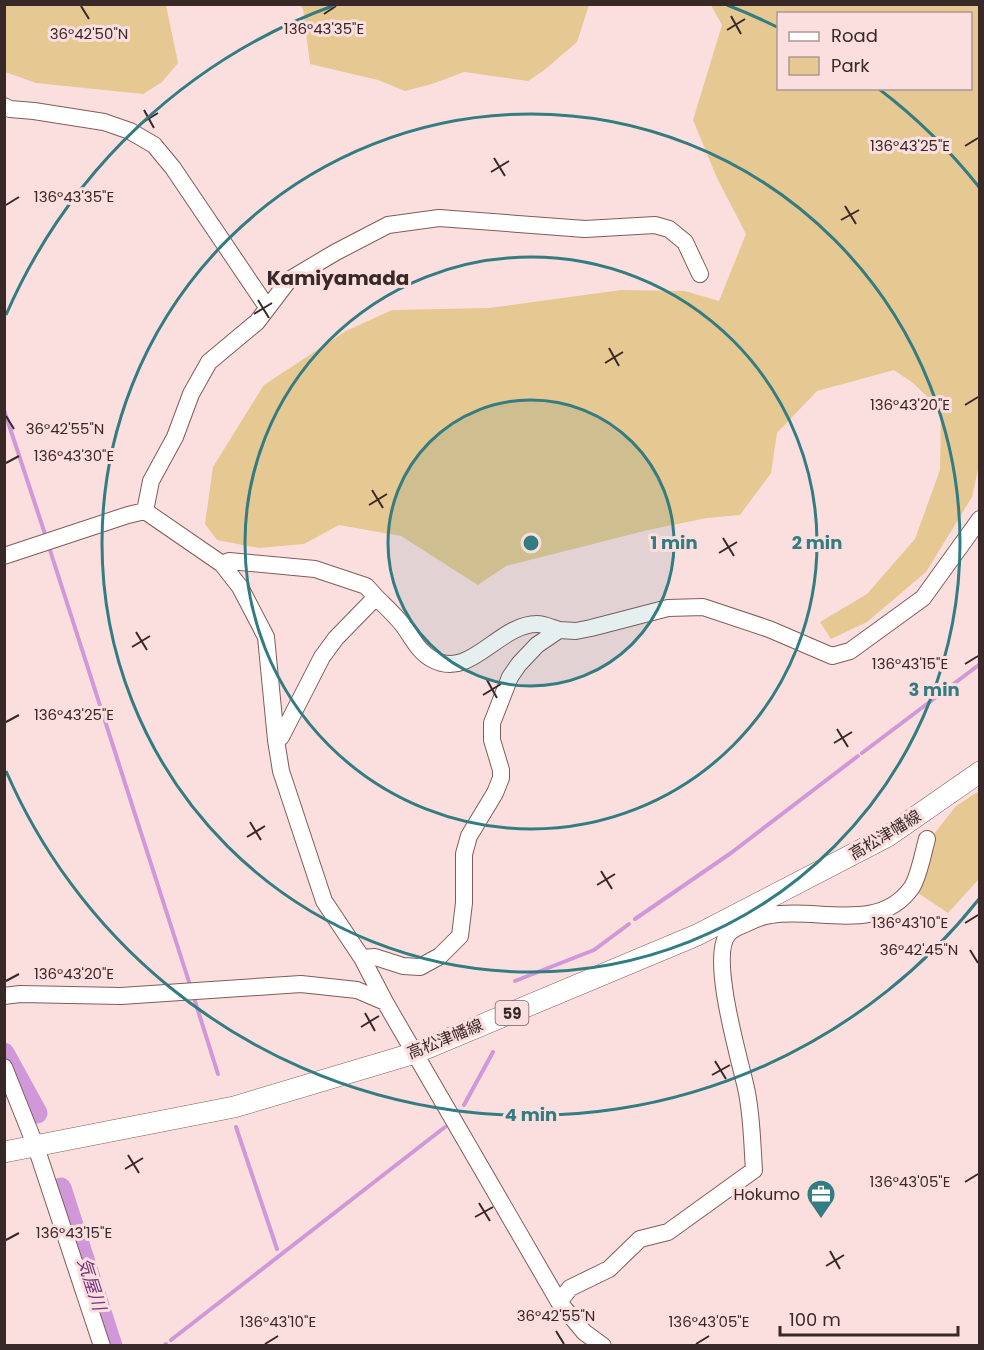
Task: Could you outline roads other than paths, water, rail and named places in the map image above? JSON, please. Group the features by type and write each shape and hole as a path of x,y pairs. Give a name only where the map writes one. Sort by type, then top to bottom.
{"main road":[{"name":"高松津幡線","path":"4,1152 234,1107 415,1053 697,935 888,836 980,772"}],"street":[{"path":"4,106 10,110 42,112 104,122 130,131 154,145 173,168 267,307"},
{"path":"145,512 151,481 175,436 191,394 209,362 256,322 289,280 388,225 439,218 585,230 655,225 669,229 685,242 700,274"},
{"path":"4,556 128,515 145,512 222,564 240,587 266,637 281,771 324,900 362,958 385,1002 559,1302 584,1332 603,1346"},
{"path":"222,564 229,561 315,569 366,586 401,622 423,653 433,660 446,663 464,662 502,636 521,627 537,624 559,630 576,631 668,608 704,607 769,629 832,656 850,651 923,598 980,519"},
{"path":"276,741 284,730 321,657 376,597"},
{"path":"362,958 375,957 403,966 420,967 440,956 460,936 464,903 466,845 501,778 501,770 492,740 492,723 510,677 519,664 537,645 559,630"},
{"path":"559,1302 570,1288 609,1269 639,1239 668,1232 754,1170 747,1090 726,998 723,949 725,939 730,932 737,927 771,915 869,915 885,910 900,900 912,886 927,839"},
{"path":"781,891 792,914"},
{"path":"4,996 20,994 121,996 301,984 357,990 385,1002"},
{"path":"4,1067 36,1147 102,1346"}],"waterway":[{"path":"4,410 46,537"},
{"path":"49,547 190,985"},
{"path":"862,753 980,664"},
{"path":"635,919 731,853 858,756"},
{"path":"515,981 594,950 629,924"},
{"path":"194,998 218,1074"},
{"path":"464,1105 493,1052"},
{"name":"気屋川","path":"4,1053 37,1113"},
{"path":"236,1127 277,1249"},
{"path":"171,1340 445,1127"},
{"name":"気屋川","path":"61,1188 112,1346"}],"place":[{"name":"Hokumo","path":"821,1220"}],"district":[{"name":"Kamiyamada","path":"338,278"}]}
